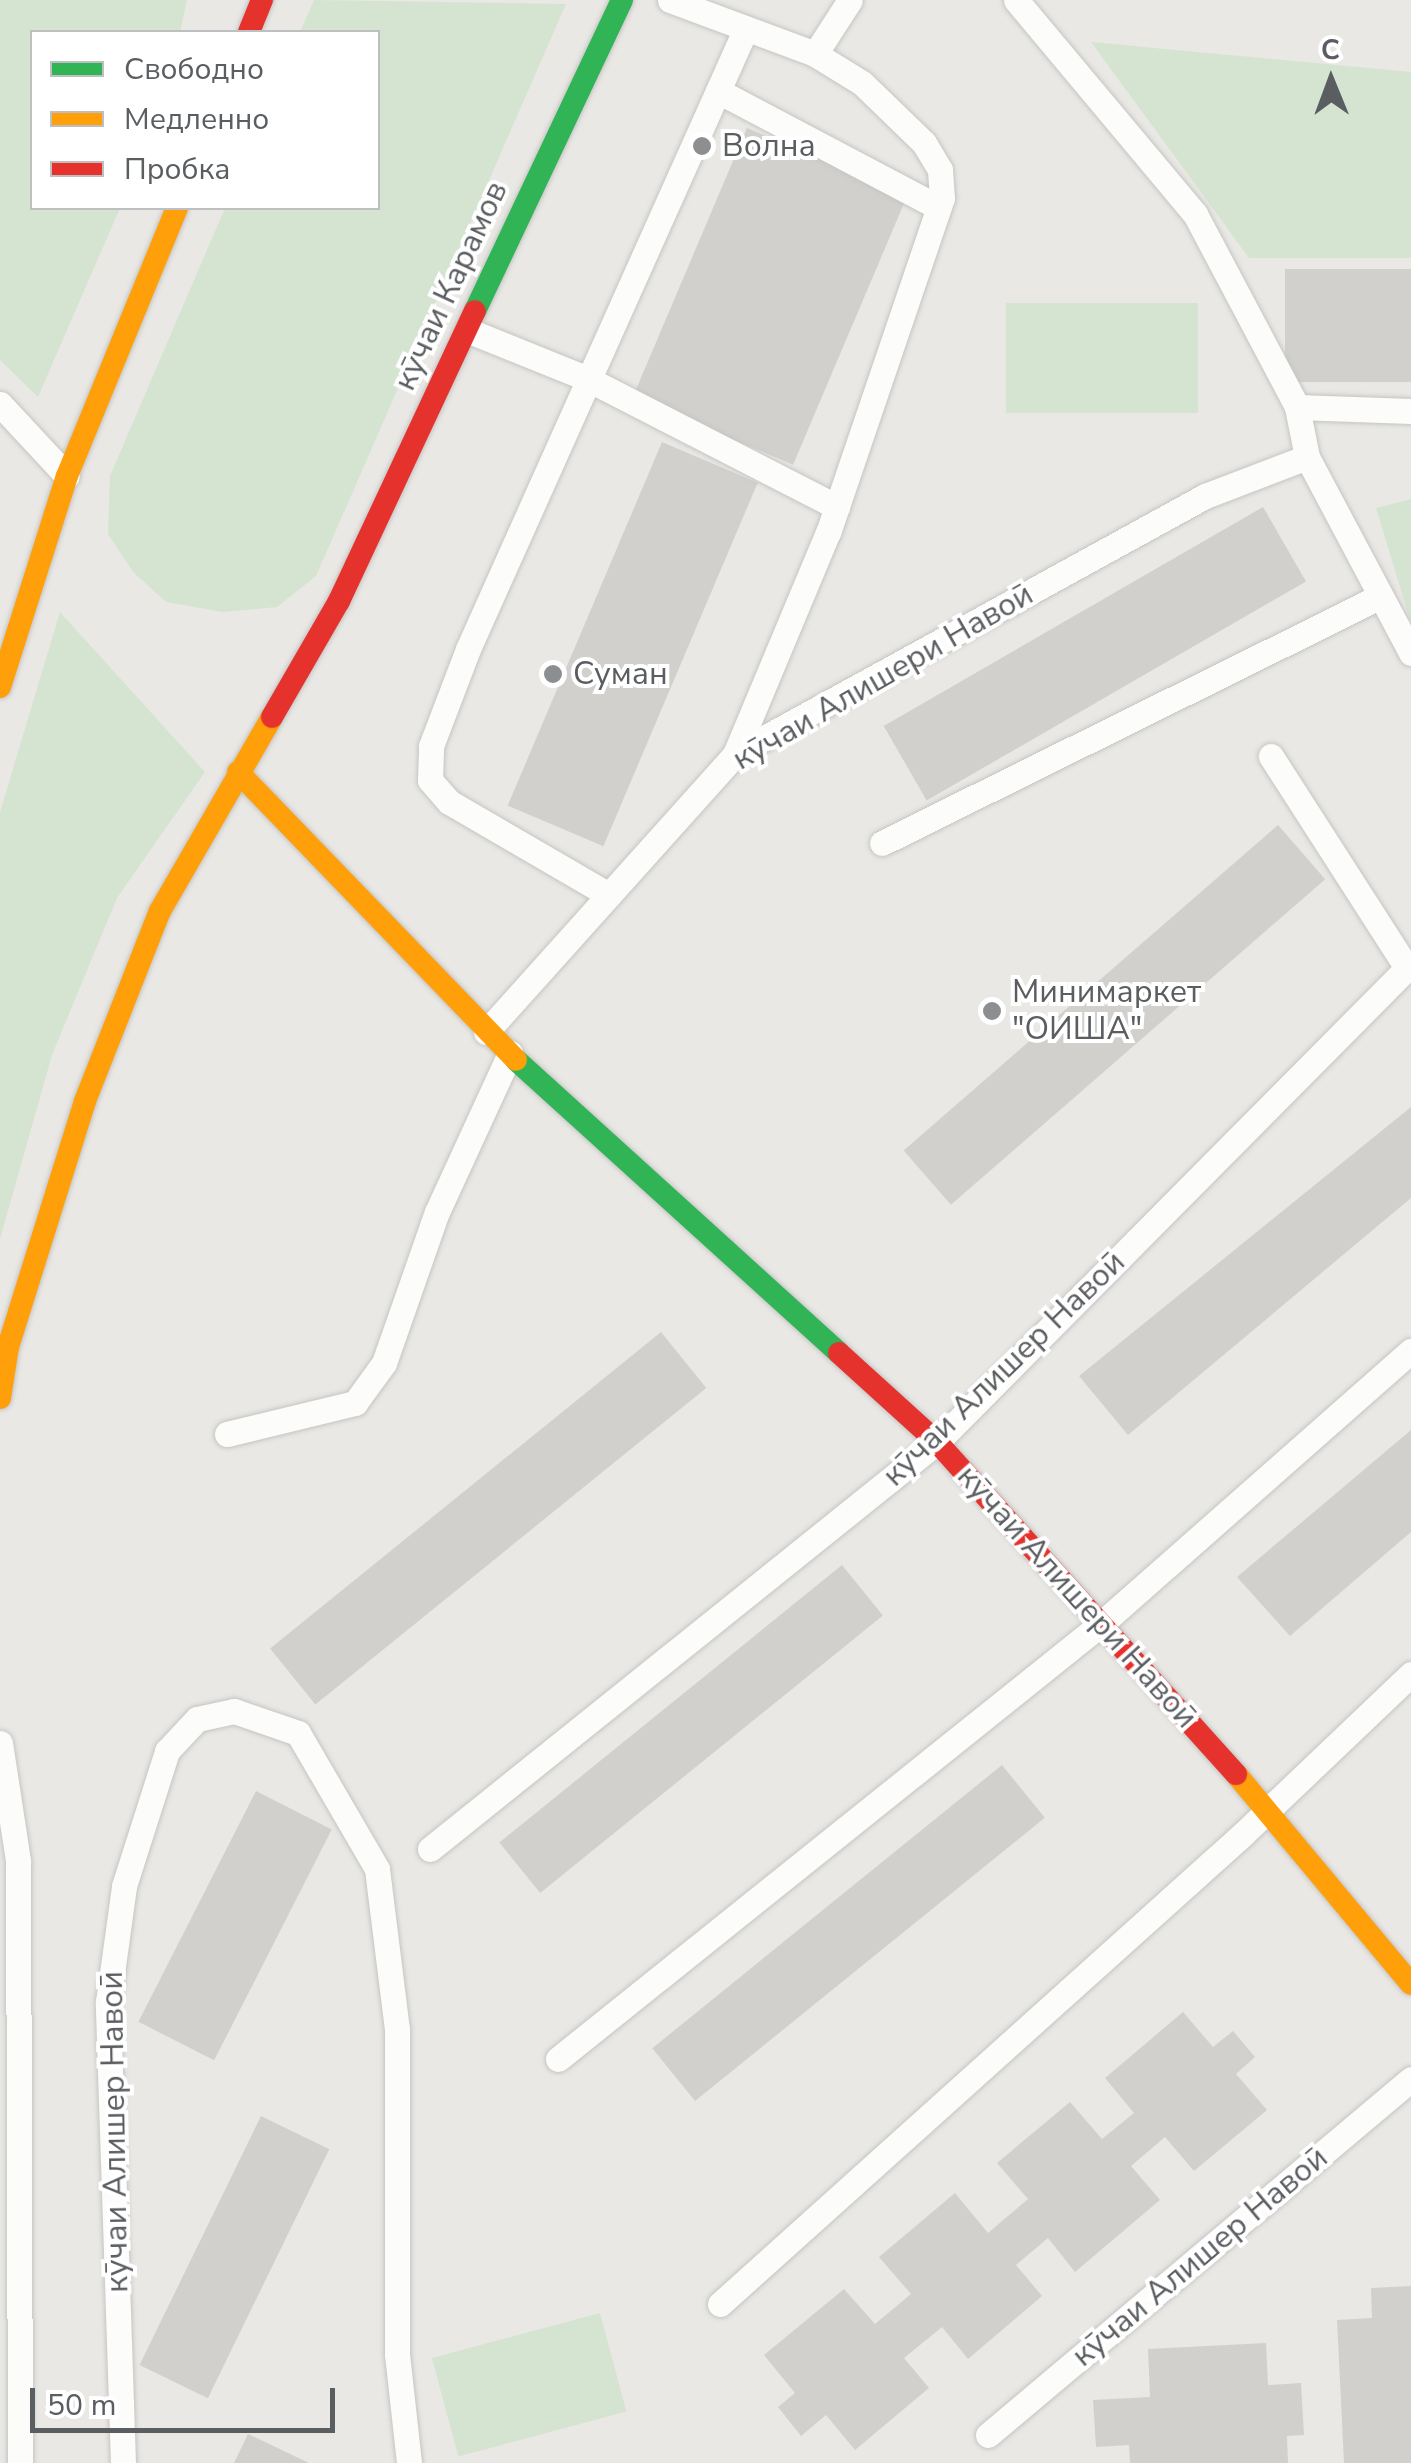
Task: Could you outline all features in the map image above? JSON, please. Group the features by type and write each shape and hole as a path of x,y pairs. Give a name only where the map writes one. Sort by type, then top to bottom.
{"main road":[{"path":"250,30 262,0"},
{"name":"кӯчаи Карамов","path":"0,1398 8,1347 86,1100 160,911 238,772 282,710 339,600 622,0"},
{"path":"0,687 67,476 177,210"},
{"name":"кӯчаи Алишери Навоӣ","path":"238,772 486,1032 937,1442 1102,1624 1411,1984"}],"lane":[{"path":"670,0 816,54 862,83 924,143 940,170 938,207 836,507 736,754"},
{"path":"816,54 850,0"},
{"path":"1016,0 1194,214 1297,407 1308,457 1364,553 1379,596 1410,650"},
{"path":"609,895 449,802 430,780 430,746 468,649 746,28"},
{"path":"718,91 938,207"},
{"path":"467,330 588,379 836,507"},
{"path":"0,404 67,476"},
{"path":"1297,407 1411,411"},
{"name":"кӯчаи Алишери Навоӣ","path":"486,1032 736,754 1205,496 1308,457"},
{"path":"882,843 1379,596"},
{"name":"кӯчаи Алишер Навоӣ","path":"430,1849 937,1442 1409,970 1271,756"},
{"path":"228,1434 355,1403 384,1363 436,1212 510,1053"},
{"path":"558,2059 1102,1624 1411,1351"},
{"path":"720,2304 1411,1674"},
{"name":"кӯчаи Алишер Навоӣ","path":"123,2463 108,2002 124,1886 167,1751 197,1719 234,1711 298,1733 376,1869 397,2029 397,2354 409,2463"},
{"path":"0,1743 18,1861 10,2399 20,2463"},
{"name":"кӯчаи Алишер Навоӣ","path":"988,2435 1411,2080"}],"green space":[{"path":"0,0 187,0 180,30 30,30 30,210 119,210 38,397 0,360"},
{"path":"314,0 566,4 316,576 277,607 223,612 166,602 133,572 108,534 110,476 224,210 380,210 380,30 301,30"},
{"path":"1091,42 1411,72 1411,258 1249,258"},
{"path":"1006,303 1198,303 1198,413 1006,413"},
{"path":"1411,499 1411,620 1410,620 1376,508"},
{"path":"60,612 205,772 117,898 52,1055 0,1239 0,812"},
{"path":"600,2313 626,2412 458,2457 432,2358"}],"building":[{"path":"747,128 907,196 793,465 633,397"},
{"path":"1285,269 1411,269 1411,382 1285,382"},
{"path":"662,442 758,483 603,846 508,806"},
{"path":"1263,507 1306,581 927,800 884,726"},
{"path":"1278,825 1325,879 951,1205 904,1150"},
{"path":"1411,1107 1411,1198 1128,1435 1079,1376"},
{"path":"661,1332 706,1388 315,1705 270,1649"},
{"path":"1411,1430 1411,1532 1290,1636 1237,1577"},
{"path":"842,1565 883,1616 540,1893 499,1843"},
{"path":"1002,1765 1045,1818 695,2101 652,2048"},
{"path":"256,1791 332,1830 214,2060 138,2022"},
{"path":"1183,2012 1213,2047 1233,2031 1255,2057 1236,2074 1267,2110 1194,2171 1165,2137 1131,2166 1160,2200 1075,2272 1048,2238 1016,2265 1042,2296 968,2359 942,2327 904,2358 929,2388 855,2450 826,2415 801,2436 778,2407 795,2393 764,2355 844,2289 875,2324 911,2294 879,2257 955,2193 988,2233 1028,2199 997,2163 1070,2102 1102,2139 1134,2113 1105,2078"},
{"path":"261,2116 329,2149 208,2398 140,2365"},
{"path":"1411,2286 1411,2463 1344,2463 1337,2320 1372,2318 1371,2288"},
{"path":"1266,2343 1268,2385 1301,2383 1304,2435 1287,2436 1288,2463 1130,2463 1129,2445 1096,2447 1093,2400 1150,2397 1148,2349"},
{"path":"248,2434 309,2463 234,2463"}],"traffic: fast":[{"path":"475,311 622,0"},
{"path":"516,1060 839,1353"}],"traffic: slow":[{"path":"0,687 67,476 176,210"},
{"path":"0,1398 8,1347 85,1101 160,911 272,717"},
{"path":"238,772 516,1060"},
{"path":"1236,1774 1411,1984"}],"traffic: jam":[{"path":"250,30 262,0"},
{"path":"272,717 339,601 475,311"},
{"path":"839,1353 937,1442 1236,1774"}],"place":[{"name":"Волна","path":"702,146"},
{"name":"Суман","path":"553,674"},
{"name":"Минимаркет \"ОИША\"","path":"992,1011"}]}
